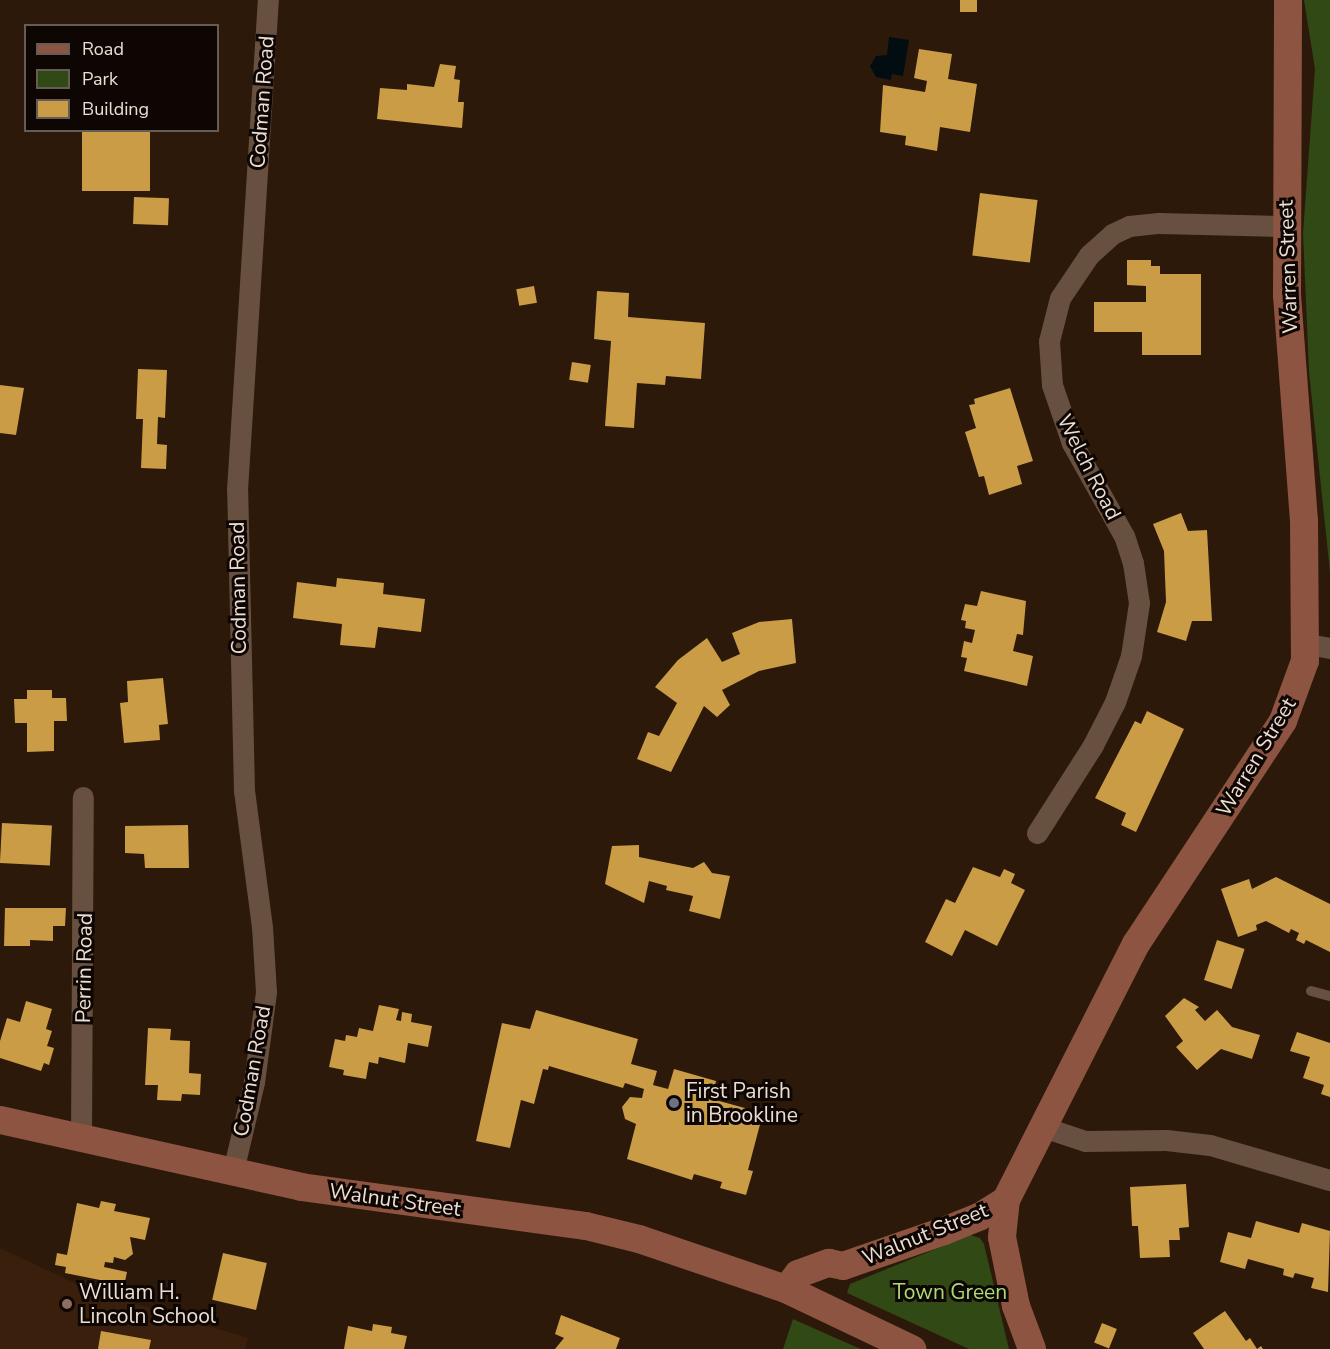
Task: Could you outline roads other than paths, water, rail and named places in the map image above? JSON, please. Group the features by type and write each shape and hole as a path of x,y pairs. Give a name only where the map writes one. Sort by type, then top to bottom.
{"street":[{"name":"Codman Road","path":"233,1172 256,1071 266,992 264,949 244,791 237,490 268,0"},
{"name":"Warren Street","path":"1032,1349 1016,1306 1002,1237 1006,1200 1136,944 1283,721 1318,646 1304,521 1285,226 1288,0"},
{"name":"Welch Road","path":"1037,833 1093,746 1115,702 1131,656 1139,603 1133,562 1124,537 1072,443 1052,385 1049,341 1060,298 1089,255 1112,234 1129,226 1160,222 1285,226"},
{"name":"Perrin Road","path":"81,1138 83,798"},
{"name":"Walnut Street","path":"0,1120 233,1172 400,1203 586,1226 639,1239 786,1289 912,1349"},
{"path":"1044,1127 1085,1141 1166,1140 1210,1145 1330,1180"},
{"name":"Walnut Street","path":"786,1289 798,1274 829,1263 843,1266 979,1217 1006,1200"}],"lane":[{"path":"1311,991 1330,996"}],"place":[{"name":"First Parish in Brookline","path":"674,1103"},
{"name":"William H. Lincoln School","path":"67,1304"}],"park label":[{"name":"Town Green","path":"950,1292"}]}
